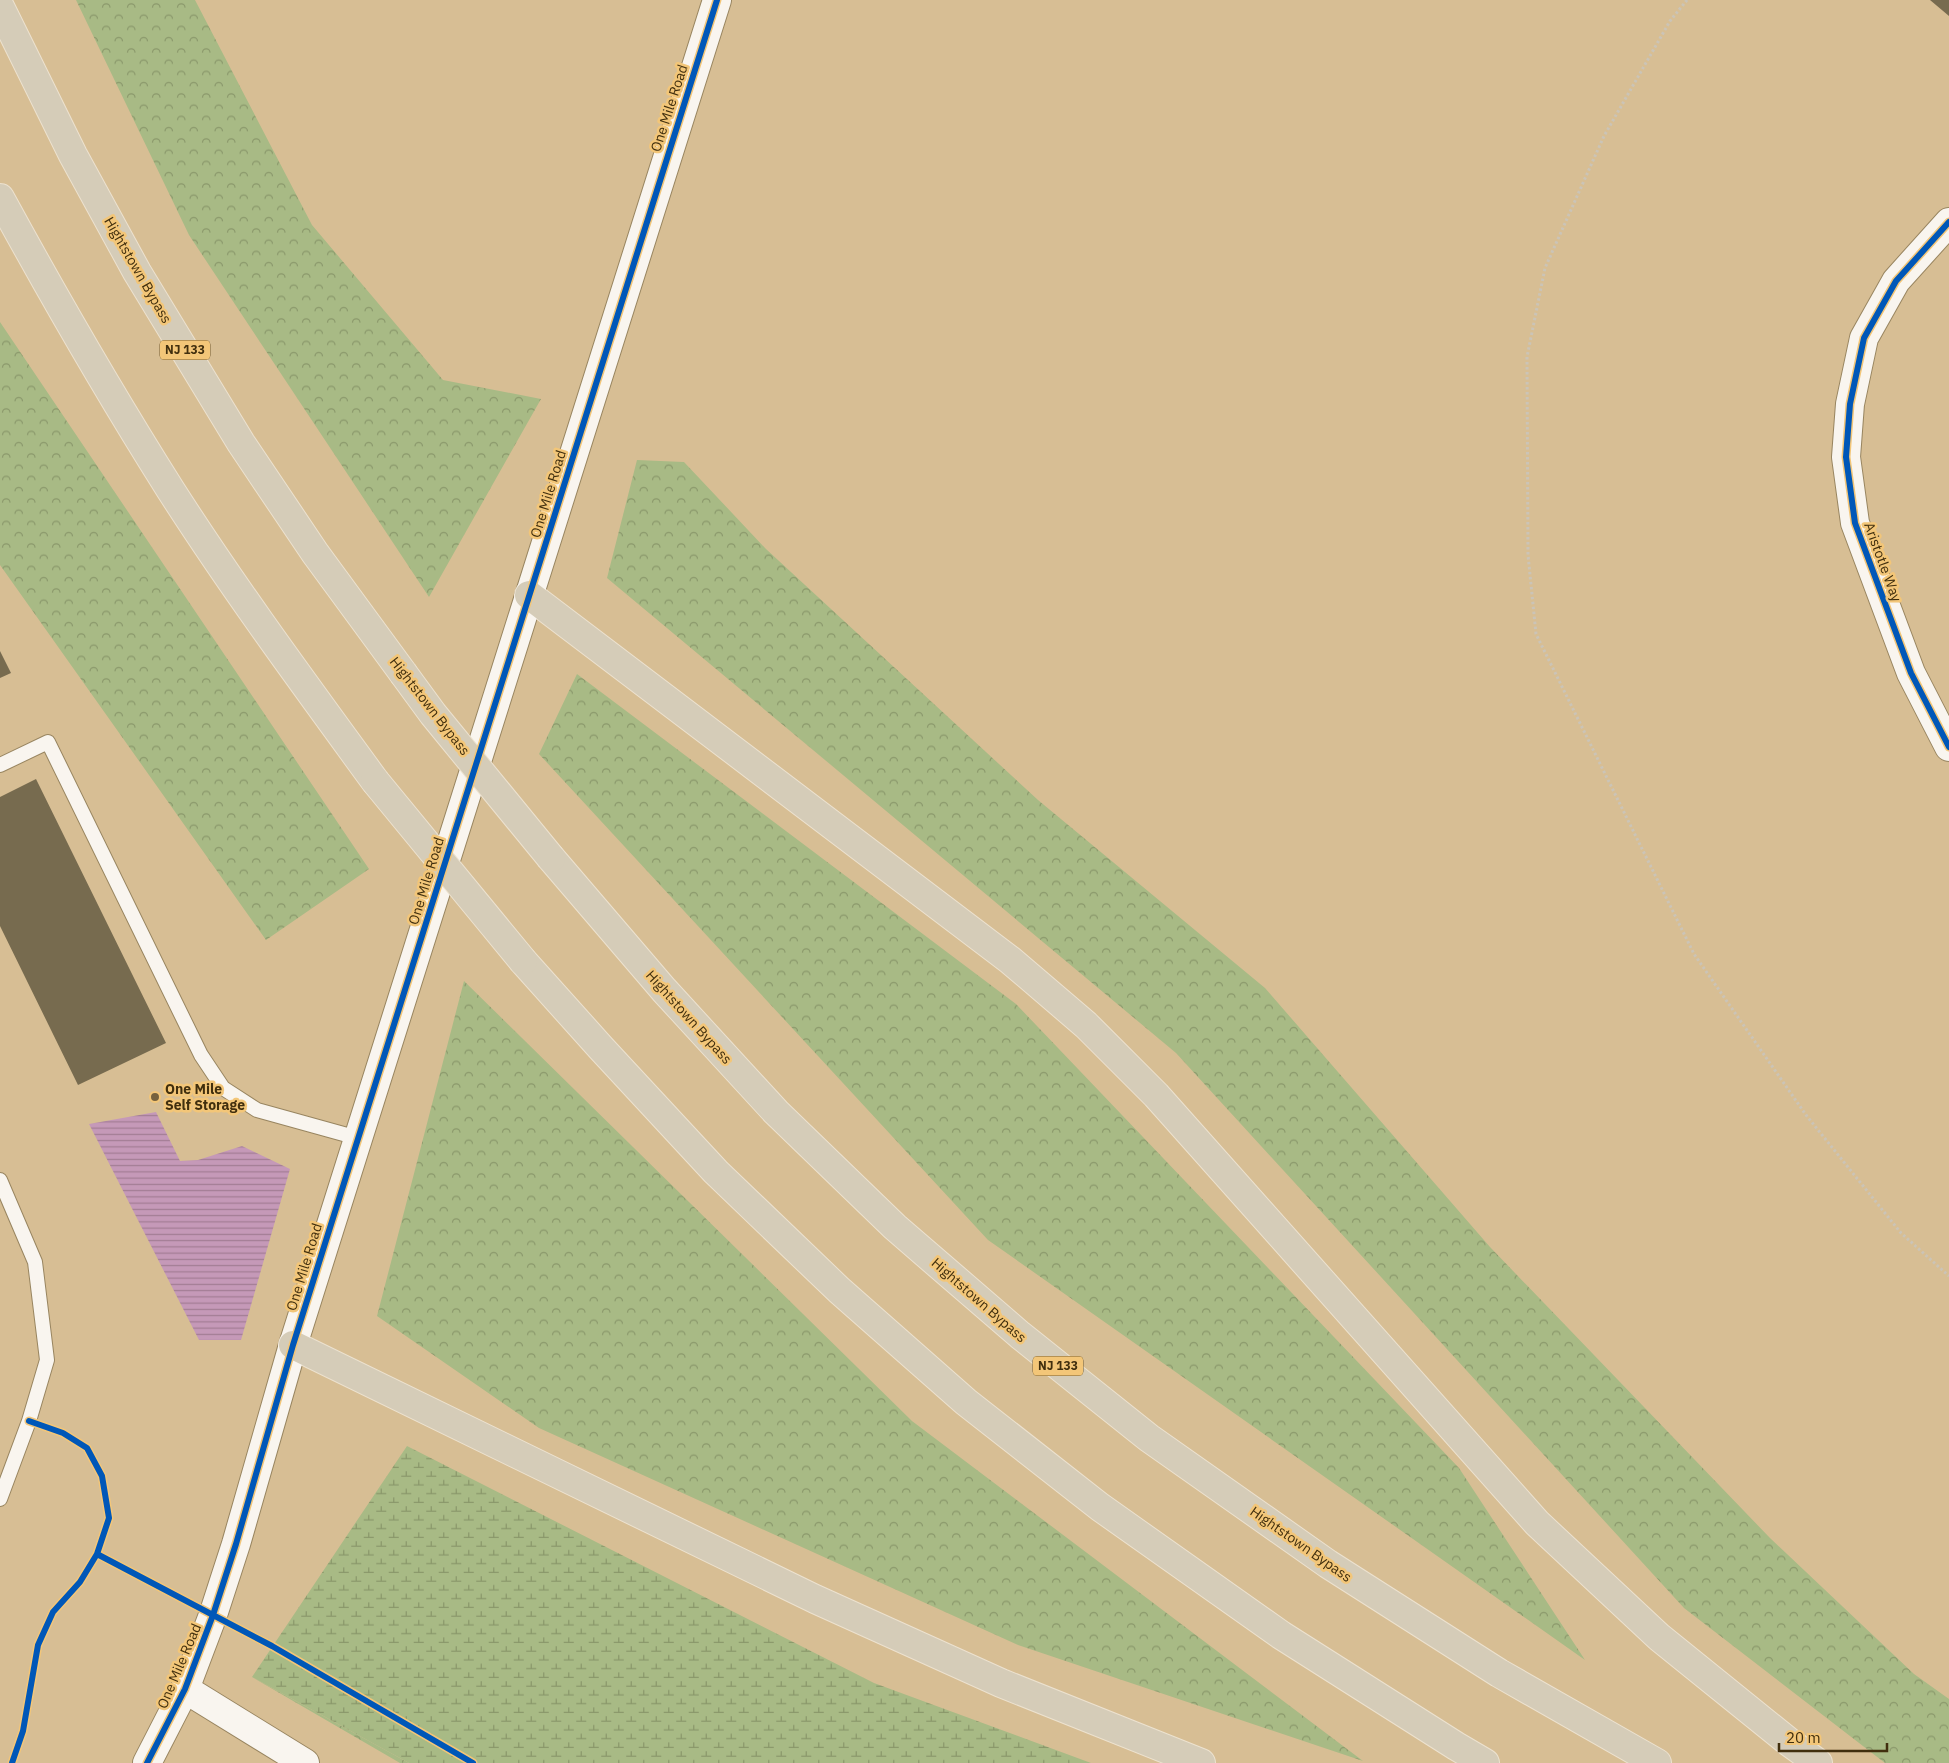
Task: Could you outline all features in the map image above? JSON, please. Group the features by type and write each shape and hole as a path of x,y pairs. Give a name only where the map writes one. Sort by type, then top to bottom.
{"highway":[{"name":"Hightstown Bypass","path":"0,7 74,155 137,272 241,443 315,553 433,714 664,990 776,1112 894,1227 1020,1335 1149,1438 1328,1564 1499,1674 1657,1763"},
{"path":"0,198 64,315 170,489 246,602 375,781 523,961 716,1172 838,1290 966,1402 1100,1507 1281,1635 1485,1763"},
{"path":"529,595 1010,960 1086,1025 1156,1095 1537,1522 1659,1637 1789,1742 1818,1763"},
{"path":"293,1345 815,1599 1001,1682 1201,1763"}],"street":[{"name":"One Mile Road","path":"146,1763 185,1689 213,1615 236,1544 293,1345 716,0"},
{"name":"Aristotle Way","path":"1949,222 1896,281 1864,338 1850,404 1846,457 1855,523 1911,673 1949,747"},
{"path":"185,1689 305,1763"}],"lane":[{"path":"0,765 48,742 201,1054 223,1088 257,1110 358,1138"},
{"path":"0,1180 35,1262 47,1360 29,1421 0,1499"}],"path":[{"path":"1687,0 1670,21 1604,136 1545,268 1527,357 1528,555 1536,634 1694,954 1806,1115 1901,1233 1949,1276"}],"green space":[{"path":"76,0 195,0 312,225 443,380 541,399 429,597 189,235"},
{"path":"0,322 369,869 266,940 0,565"},
{"path":"637,460 684,462 766,549 1038,800 1265,988 1490,1247 1770,1538 1914,1674 1949,1699 1949,1763 1885,1763 1684,1608 1176,1053 607,578"},
{"path":"577,674 1016,1004 1459,1468 1585,1660 988,1240 539,754"},
{"path":"464,981 912,1421 1363,1761 1018,1645 539,1428 377,1316"},
{"path":"407,1446 874,1683 1091,1763 409,1763 252,1677"},
{"path":"252,1677 409,1763 400,1763"}],"shaded area":[{"path":"156,1112 180,1161 198,1160 242,1146 290,1169 241,1340 199,1340 89,1124"}],"building":[{"path":"1930,0 1949,0 1949,16"},
{"path":"0,651 11,673 0,678"},
{"path":"36,779 166,1043 78,1085 0,926 0,797"}],"cycle path":[{"path":"147,1763 185,1689 213,1615 236,1544 293,1345 717,0"},
{"path":"1949,222 1896,281 1864,338 1850,404 1846,457 1855,523 1911,673 1949,747"},
{"path":"12,1763 23,1731 38,1645 53,1612 80,1582 97,1554 109,1518 102,1476 87,1448 63,1433 29,1421"},
{"path":"97,1554 272,1646 473,1763"}],"place":[{"name":"One Mile Self Storage","path":"155,1097"}]}
